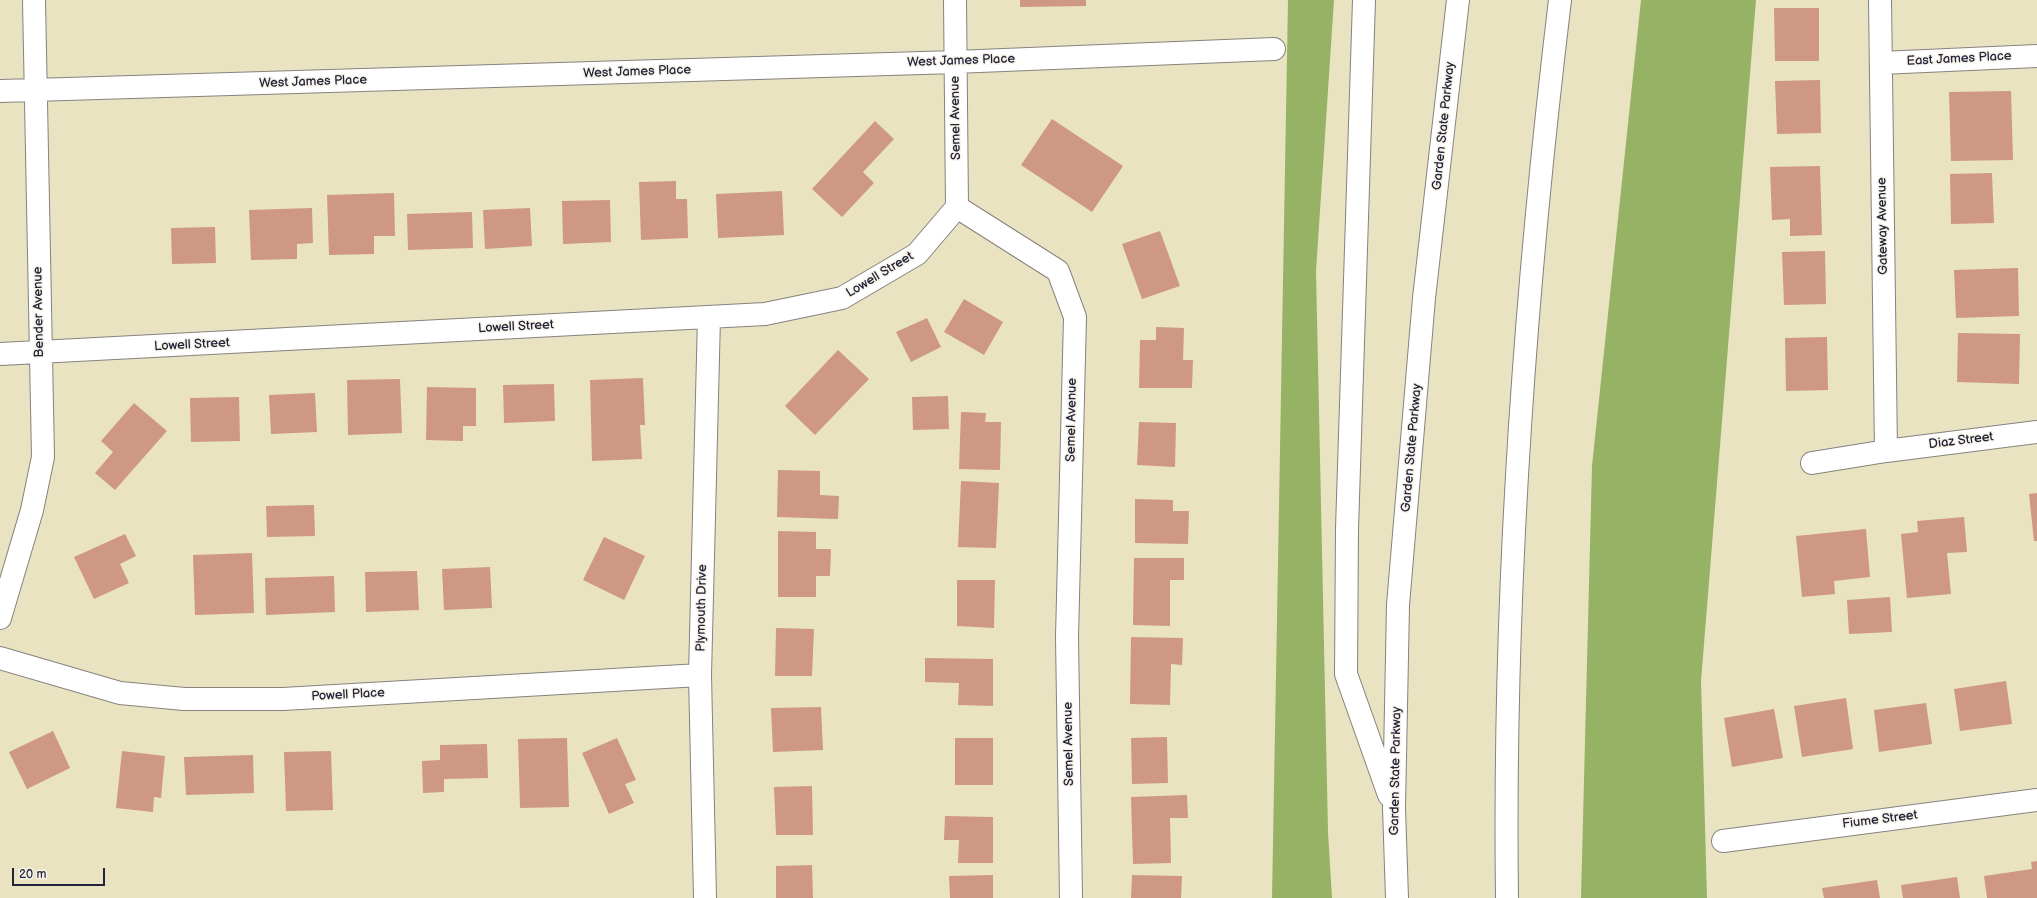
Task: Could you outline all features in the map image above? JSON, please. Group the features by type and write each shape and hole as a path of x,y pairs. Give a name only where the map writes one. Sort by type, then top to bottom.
{"main road":[{"name":"Bender Avenue","path":"0,618 32,510 43,457 34,0"},
{"name":"Semel Avenue","path":"955,0 957,206 1058,271 1074,317 1067,637 1071,898"},
{"path":"1364,0 1347,529 1346,674 1394,808"},
{"name":"Garden State Parkway","path":"1397,898 1394,808 1398,605 1424,298 1458,0"},
{"path":"1508,898 1507,846 1511,648 1522,400 1540,180 1560,0"},
{"name":"Gateway Avenue","path":"1880,0 1886,451"},
{"name":"West James Place","path":"0,91 955,62 1274,49"},
{"name":"East James Place","path":"1881,63 2037,56"},
{"name":"Lowell Street","path":"0,354 765,314 842,298 917,254 957,206"},
{"name":"Plymouth Drive","path":"705,898 700,675 709,317"},
{"name":"Diaz Street","path":"1812,463 1886,451 2037,432"},
{"name":"Powell Place","path":"0,658 120,693 184,699 283,699 700,675"},
{"name":"Fiume Street","path":"1723,841 2037,800"}],"green space":[{"path":"1288,0 1334,0 1316,271 1328,832 1332,898 1272,898"},
{"path":"1641,0 1756,0 1701,681 1707,898 1581,898 1592,466"}],"building":[{"path":"1020,0 1086,0 1086,6 1020,7"},
{"path":"1774,8 1819,8 1819,61 1775,61"},
{"path":"1820,80 1821,133 1777,134 1775,81"},
{"path":"2011,91 2013,160 1951,161 1949,92"},
{"path":"1052,119 1123,166 1092,212 1021,165"},
{"path":"875,121 894,139 863,172 874,183 842,217 812,189"},
{"path":"1820,166 1822,235 1790,236 1790,219 1772,220 1770,167"},
{"path":"1992,173 1994,223 1951,224 1950,174"},
{"path":"676,181 676,199 687,199 688,238 641,240 639,182"},
{"path":"782,191 784,235 718,238 716,194"},
{"path":"394,193 395,236 374,236 374,254 329,255 327,195"},
{"path":"610,200 611,242 563,244 562,201"},
{"path":"312,208 313,243 297,244 297,259 251,260 249,210"},
{"path":"530,208 532,246 485,249 483,210"},
{"path":"472,212 473,248 408,250 407,214"},
{"path":"215,227 216,263 172,264 171,228"},
{"path":"1160,231 1180,286 1142,299 1122,244"},
{"path":"1825,251 1826,304 1784,305 1782,252"},
{"path":"2018,268 2019,316 1956,318 1954,270"},
{"path":"964,299 1003,322 984,355 944,332"},
{"path":"927,318 941,347 911,362 896,332"},
{"path":"1156,327 1184,328 1183,360 1193,360 1192,388 1139,388 1140,340 1156,340"},
{"path":"1958,333 2020,334 2019,384 1957,382"},
{"path":"1827,337 1828,390 1786,391 1785,338"},
{"path":"838,350 869,379 815,435 785,406"},
{"path":"643,378 645,425 640,425 642,459 592,461 590,380"},
{"path":"400,379 402,433 348,435 347,380"},
{"path":"554,384 555,421 504,423 503,385"},
{"path":"427,387 476,388 476,426 463,426 463,441 426,440"},
{"path":"315,393 317,432 271,434 269,395"},
{"path":"948,396 949,429 913,430 912,397"},
{"path":"239,397 240,441 191,442 190,398"},
{"path":"134,403 167,431 115,490 95,473 113,452 101,441"},
{"path":"961,412 986,413 985,422 1001,422 1000,470 959,469"},
{"path":"1139,422 1176,423 1175,467 1137,465"},
{"path":"778,470 820,471 820,495 839,496 838,519 777,517"},
{"path":"961,481 999,483 996,548 958,547"},
{"path":"2037,493 2037,541 2034,541 2029,494"},
{"path":"1135,499 1173,500 1173,511 1189,511 1188,544 1135,543"},
{"path":"314,505 315,536 267,537 266,506"},
{"path":"1964,517 1967,552 1947,553 1951,594 1907,598 1901,534 1918,532 1917,521"},
{"path":"1866,529 1870,577 1834,581 1835,594 1802,597 1796,536"},
{"path":"778,531 816,532 816,549 831,549 830,576 816,576 816,597 778,597"},
{"path":"125,534 136,556 120,564 129,583 94,599 74,557"},
{"path":"604,537 645,556 624,600 583,580"},
{"path":"252,553 254,613 195,615 193,555"},
{"path":"1134,558 1184,558 1184,580 1170,580 1170,626 1133,625"},
{"path":"490,567 492,608 444,610 442,569"},
{"path":"417,571 419,610 366,612 365,572"},
{"path":"334,576 335,612 266,615 265,578"},
{"path":"957,580 995,580 994,628 957,626"},
{"path":"1890,597 1892,632 1849,634 1847,600"},
{"path":"776,628 814,629 812,676 775,676"},
{"path":"1131,637 1183,638 1182,665 1171,664 1170,705 1130,704"},
{"path":"925,658 993,659 993,706 958,705 959,683 925,682"},
{"path":"2006,681 2012,724 1960,731 1954,689"},
{"path":"1846,698 1853,749 1802,757 1794,706"},
{"path":"1926,703 1932,744 1879,752 1874,710"},
{"path":"821,707 823,750 773,752 771,708"},
{"path":"1774,709 1783,758 1732,767 1724,718"},
{"path":"53,731 70,768 27,789 9,752"},
{"path":"1167,737 1168,783 1132,784 1131,738"},
{"path":"567,738 569,807 520,808 518,739"},
{"path":"617,738 636,780 625,784 634,803 609,814 582,753"},
{"path":"955,738 993,738 993,785 955,785"},
{"path":"487,744 488,778 444,779 444,792 423,793 422,761 440,760 440,745"},
{"path":"122,751 165,756 161,798 154,797 153,812 116,808"},
{"path":"331,751 333,810 286,811 284,752"},
{"path":"253,755 254,793 186,795 184,757"},
{"path":"812,786 813,835 776,835 774,787"},
{"path":"1187,795 1188,818 1170,818 1171,863 1133,864 1131,797"},
{"path":"945,816 993,817 993,863 958,863 959,840 944,840"},
{"path":"2037,861 2037,898 1987,898 1984,876 2032,869 2031,862"},
{"path":"812,865 813,898 776,898 776,866"},
{"path":"993,875 993,898 950,898 949,876"},
{"path":"1132,875 1182,876 1181,898 1131,898"},
{"path":"1957,877 1960,898 1903,898 1901,885"},
{"path":"1877,880 1880,898 1824,898 1822,888"}]}
